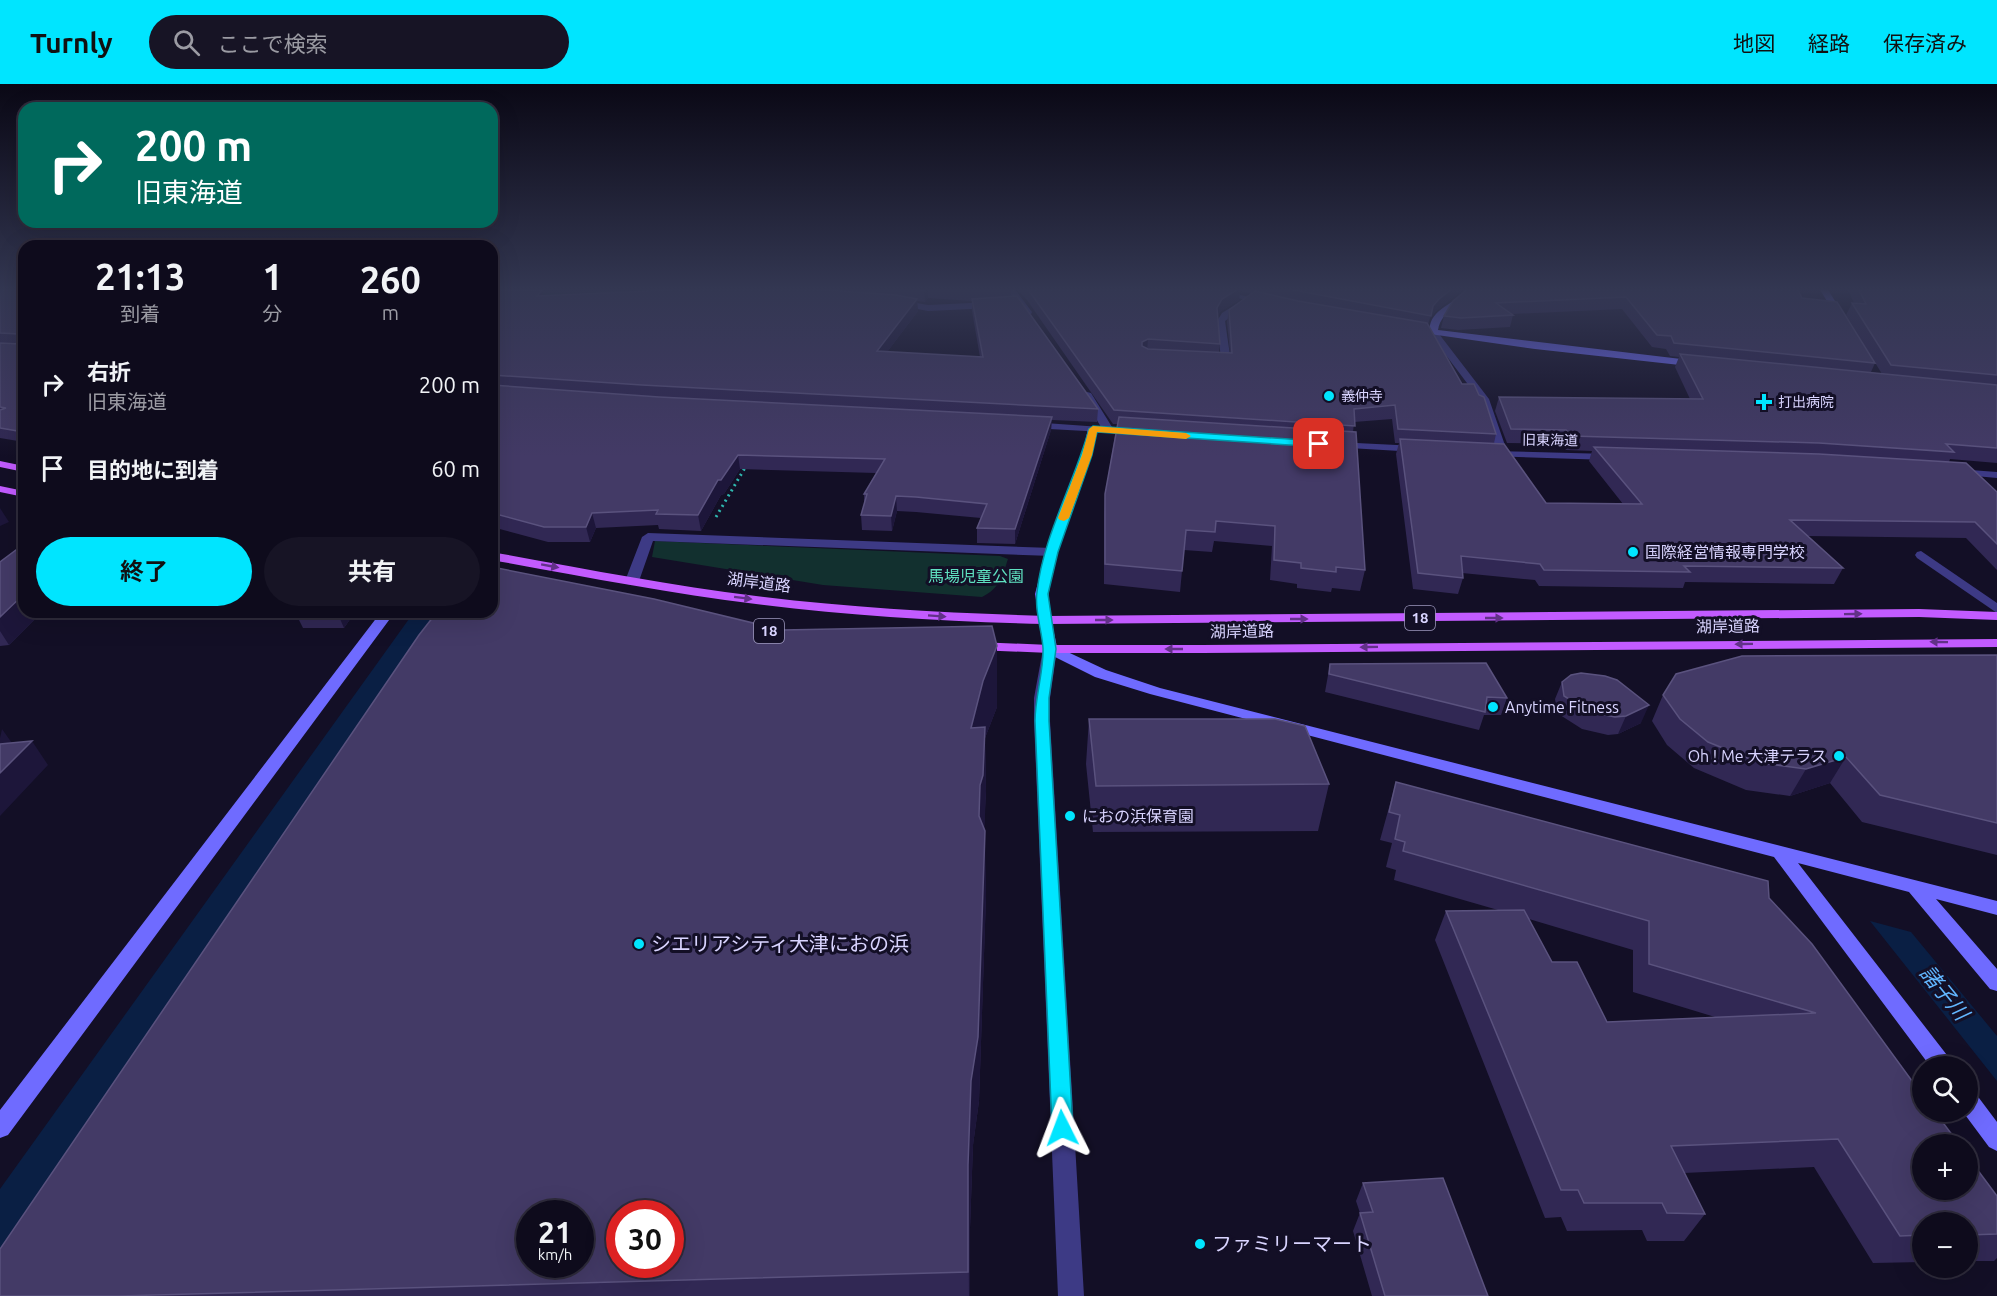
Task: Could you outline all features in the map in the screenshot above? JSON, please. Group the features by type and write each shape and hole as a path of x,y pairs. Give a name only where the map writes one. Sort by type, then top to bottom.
{"main road":[{"path":"0,464 18,468"},
{"path":"0,489 18,493"},
{"name":"湖岸道路","path":"498,557 692,591 856,610 1046,620 1919,613 1997,616"},
{"name":"湖岸道路","path":"957,645 1050,649 1997,643"}],"street":[{"path":"1203,361 1226,362 1224,345"},
{"path":"1439,345 1484,399 1503,454"},
{"path":"1525,345 1705,364"},
{"path":"1071,1296 1042,721 1042,698 1050,649 1042,594 1052,552 1087,455 1100,430 1107,425 1083,390"},
{"path":"1016,424 1152,434"},
{"path":"1319,444 1434,450"},
{"name":"旧東海道","path":"1480,453 1616,457"},
{"path":"1940,471 1997,475"},
{"path":"632,581 648,537 1052,552"},
{"path":"1921,555 1997,609"},
{"path":"0,1128 383,618"},
{"path":"1050,649 1093,672 1140,687 1997,908"},
{"path":"1779,851 1934,1056"},
{"path":"1914,886 1997,983"},
{"path":"1978,1114 1997,1140"}],"path":[{"path":"702,539 749,462"}],"green space":[{"name":"馬場児童公園","path":"655,541 1000,556 1008,559 997,586 982,597 823,585 652,557"}],"water":[{"path":"410,618 436,618 0,1249 0,1189"},
{"name":"諸子川","path":"1870,921 1911,932 1997,1036 1997,1081"}],"building":[{"path":"0,345 18,345 18,431 0,428 0,410 6,408 0,407"},
{"path":"498,345 882,345 877,351 983,357 981,345 1052,345 1098,409 498,375"},
{"path":"1067,345 1142,345 1148,349 1232,353 1231,345 1439,345 1462,384 1474,384 1479,395 1484,397 1496,434 1398,429 1395,405 1354,409 1355,426 1114,410"},
{"path":"1690,345 1864,345 1875,363"},
{"path":"1878,345 1997,345 1997,375 1891,365"},
{"path":"1680,354 1997,385 1997,448 1946,444 1954,452 1819,443 1571,436 1566,430 1511,429 1499,397 1703,399"},
{"path":"498,385 659,397 1052,417 1015,529 977,528 987,504 916,497 896,496 891,516 861,515 867,494 864,494 885,459 738,455 721,480 718,480 698,515 656,514 658,510 592,513 586,527 544,527 498,515"},
{"path":"1119,417 1356,432 1365,570 1336,567 1336,572 1301,568 1301,563 1274,560 1275,526 1216,521 1215,532 1186,530 1182,571 1105,564 1105,494"},
{"path":"1400,439 1504,444 1546,503 1642,504 1594,447 1819,454 1966,463 1997,492 1997,544 1975,522 1790,520 1843,568 1684,566 1690,572 1544,570 1540,564 1461,556 1463,578 1418,573"},
{"path":"18,548 18,600 0,617 0,562"},
{"name":"シエリアシティ大津におの浜","path":"498,568 654,599 782,630 992,626 997,646 983,681 971,728 985,727 979,816 985,831 978,1037 971,1081 968,1272 119,1296 0,1296 0,1249 432,618 498,618"},
{"name":"Oh ! Me 大津テラス","path":"1997,655 1997,823 1880,795 1846,757 1806,769 1760,763 1708,742 1680,719 1663,695 1676,674 1742,656"},
{"path":"1486,663 1507,698 1487,697 1485,712 1329,674 1330,664"},
{"path":"1581,673 1617,680 1649,705 1626,716 1615,717 1590,712 1564,696 1562,682 1571,675"},
{"path":"1089,719 1275,719 1305,726 1329,784 1096,786"},
{"path":"32,741 0,773 0,744"},
{"path":"1396,782 1768,881 1769,898 1812,944 1912,1081 1912,1122 1942,1122 1952,1134 1912,1134 1912,1200 1978,1200 1978,1170 1997,1196 1997,1234 1978,1235 1978,1212 1912,1212 1912,1235 1900,1236 1838,1139 1671,1146 1705,1214 1667,1213 1662,1203 1584,1203 1578,1190 1561,1190 1446,911 1524,910 1552,962 1577,962 1607,1022 1816,1013 1649,964 1649,921 1403,851 1405,842 1395,839 1400,815 1389,812"},
{"path":"1443,1178 1488,1296 1385,1296 1360,1213 1373,1212 1363,1183"}],"slow traffic":[{"path":"1064,518 1087,455 1093,429 1186,436"}],"place":[{"name":"義仲寺","path":"1329,396"},
{"name":"打出病院","path":"1764,402"},
{"name":"国際経営情報専門学校","path":"1633,552"},
{"name":"Anytime Fitness","path":"1493,707"},
{"name":"Oh ! Me 大津テラス","path":"1839,756"},
{"name":"におの浜保育園","path":"1070,816"},
{"name":"シエリアシティ大津におの浜","path":"639,944"},
{"name":"ファミリーマート","path":"1200,1244"}],"route":[{"path":"1062,1128 1042,721 1042,698 1050,649 1042,594 1052,552 1087,455 1093,429 1319,444"}]}
